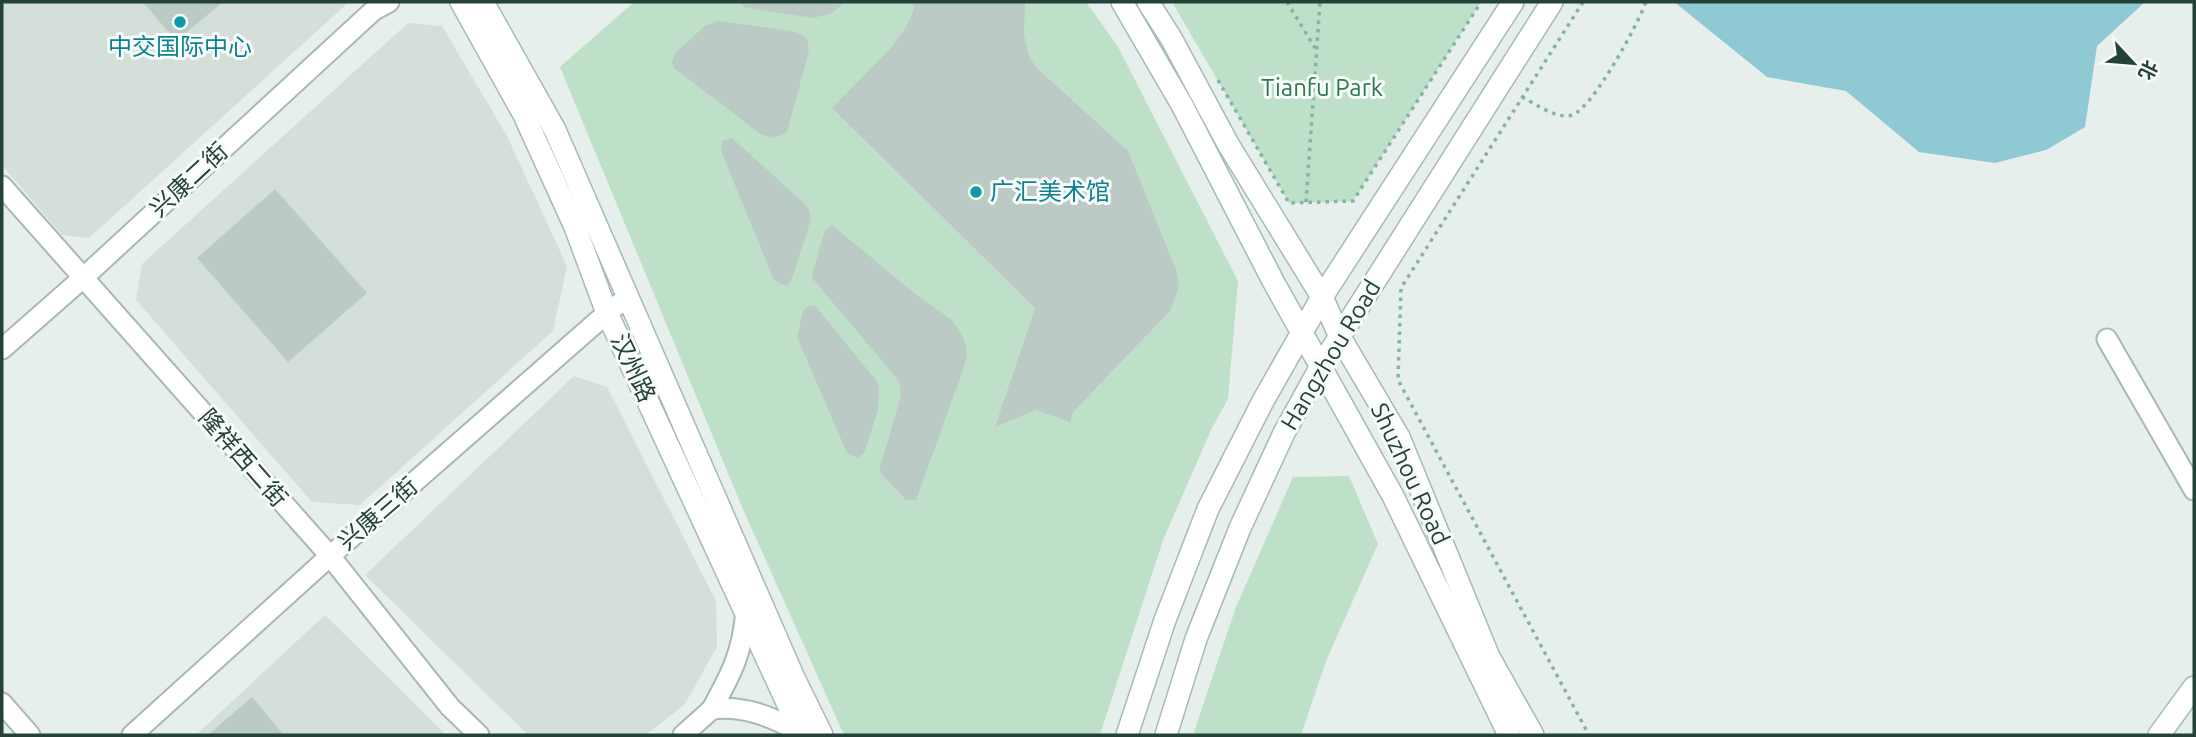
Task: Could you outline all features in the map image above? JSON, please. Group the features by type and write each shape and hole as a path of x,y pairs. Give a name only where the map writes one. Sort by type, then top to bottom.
{"main road":[{"name":"汉州路","path":"461,2 524,115 575,227 607,313 746,611 808,734"},
{"name":"汉州路","path":"483,2 555,130 628,298 808,734"},
{"name":"Shuzhou Road","path":"1122,2 1182,104 1273,281 1393,496 1509,735"},
{"name":"Shuzhou Road","path":"1147,2 1171,38 1228,144 1322,297 1340,337 1399,437 1489,657 1533,735"},
{"name":"Hangzhou Road","path":"1127,735 1165,620 1208,509 1264,401 1322,297 1513,2"},
{"name":"Hangzhou Road","path":"1166,735 1196,639 1240,528 1284,433 1321,366 1552,2"},
{"path":"2159,735 2194,687"}],"street":[{"name":"兴康二街","path":"2,349 381,4"},
{"name":"隆祥西二街","path":"2,186 330,556 450,707 479,735"},
{"name":"兴康三街","path":"132,735 330,556 607,313 628,298"},
{"path":"2107,339 2194,490"},
{"path":"683,735 712,709 735,665 743,640 746,611"},
{"path":"2,703 30,735"},
{"path":"712,709 731,707 762,714 808,734"}],"path":[{"path":"1287,2 1315,48"},
{"path":"1306,202 1320,2"},
{"path":"1213,73 1289,202 1353,201 1481,2"},
{"path":"1583,2 1401,288 1398,380 1589,735"},
{"path":"1522,97 1558,115 1571,116 1585,108 1599,89 1646,2"}],"shaded area":[{"name":"中交国际中心","path":"2,2 349,2 89,238 62,235 2,165"},
{"path":"408,23 442,26 507,136 567,266 553,331 360,505 312,502 136,300 142,264"},
{"path":"574,376 607,387 716,601 717,647 685,704 646,735 528,735 365,575"},
{"path":"325,615 446,735 196,735"}],"green space":[{"path":"634,2 1086,2 1117,45 1238,281 1228,399 1211,430 1163,540 1100,735 844,735 742,507 560,67"},
{"name":"Tianfu Park","path":"1172,2 1481,2 1353,201 1289,203"},
{"path":"1349,476 1378,544 1326,661 1301,735 1193,735 1236,607 1293,477"}],"water":[{"path":"1676,2 2145,2 2097,46 2085,127 2046,150 1995,163 1919,152 1846,91 1767,77"}],"building":[{"name":"中交国际中心","path":"143,2 223,2 176,41"},
{"path":"738,2 845,2 832,13 813,18 746,8"},
{"path":"914,2 1025,2 1024,34 1029,57 1037,68 1128,151 1176,270 1179,287 1170,311 1073,412 1070,422 1036,410 995,427 1035,308 832,108 890,49 906,27"},
{"path":"719,21 792,31 807,38 809,51 787,132 782,135 771,138 759,133 674,68 672,62 676,52 705,26"},
{"path":"732,138 809,210 811,219 788,285 774,280 721,151 723,141"},
{"path":"275,189 367,293 288,362 197,258"},
{"path":"832,225 919,297 952,320 966,346 964,367 916,500 906,500 879,471 901,396 899,381 813,279 825,230"},
{"path":"810,305 816,307 879,387 878,410 864,453 858,458 847,453 797,337 803,311"},
{"path":"252,697 284,735 208,735"}],"place":[{"name":"中交国际中心","path":"180,22"},
{"name":"广汇美术馆","path":"976,192"}]}
